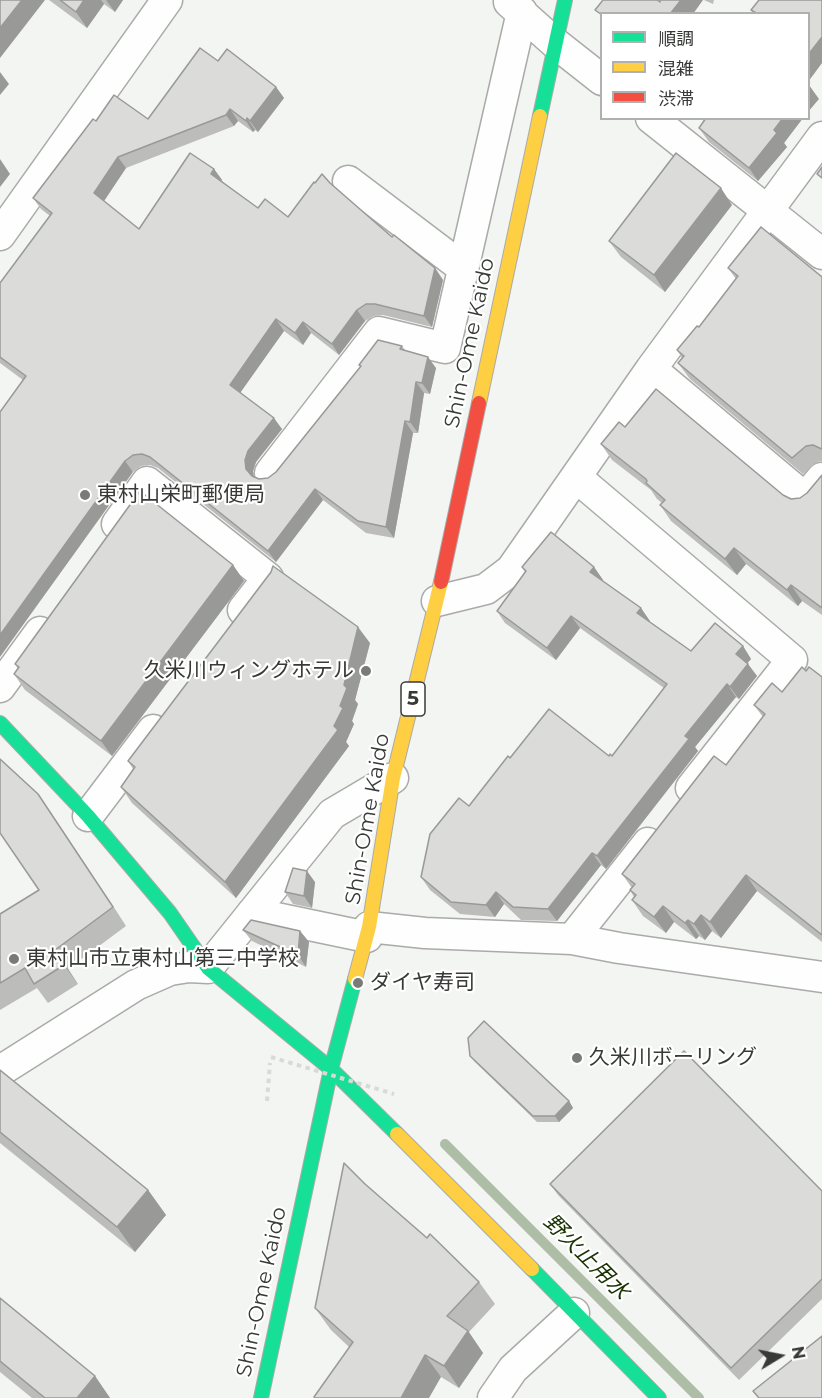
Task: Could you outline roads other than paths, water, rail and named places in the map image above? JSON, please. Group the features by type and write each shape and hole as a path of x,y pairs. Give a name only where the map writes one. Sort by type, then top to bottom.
{"main road":[{"name":"Shin-Ome Kaido","path":"261,1398 331,1069 368,932 393,778 437,602 564,0"},
{"path":"0,723 38,760 88,816 170,913 208,968 331,1069 464,1199 659,1398"}],"street":[{"path":"0,235 168,0"},
{"path":"514,6 555,43 600,78"},
{"path":"270,473 379,332 445,348 463,268 514,6"},
{"path":"653,120 822,254"},
{"path":"437,602 486,589 511,570 651,369 822,137"},
{"path":"348,181 463,268"},
{"path":"651,369 804,498 822,478"},
{"path":"572,939 792,660 576,477"},
{"path":"98,550 147,482 268,578 225,635"},
{"path":"0,687 56,609"},
{"path":"88,816 167,711"},
{"path":"0,1071 136,985 170,970 189,967 208,968 332,814 393,778"},
{"path":"252,913 368,932 572,939 619,948 822,977"},
{"path":"493,1398 513,1369 574,1313"}],"waterway":[{"name":"野火止用水","path":"445,1144 699,1398"}],"place":[{"name":"東村山栄町郵便局","path":"85,495"},
{"name":"久米川ウィングホテル","path":"366,671"},
{"name":"東村山市立東村山第三中学校","path":"14,959"},
{"name":"ダイヤ寿司","path":"358,983"},
{"name":"久米川ボーリング","path":"577,1058"}]}
